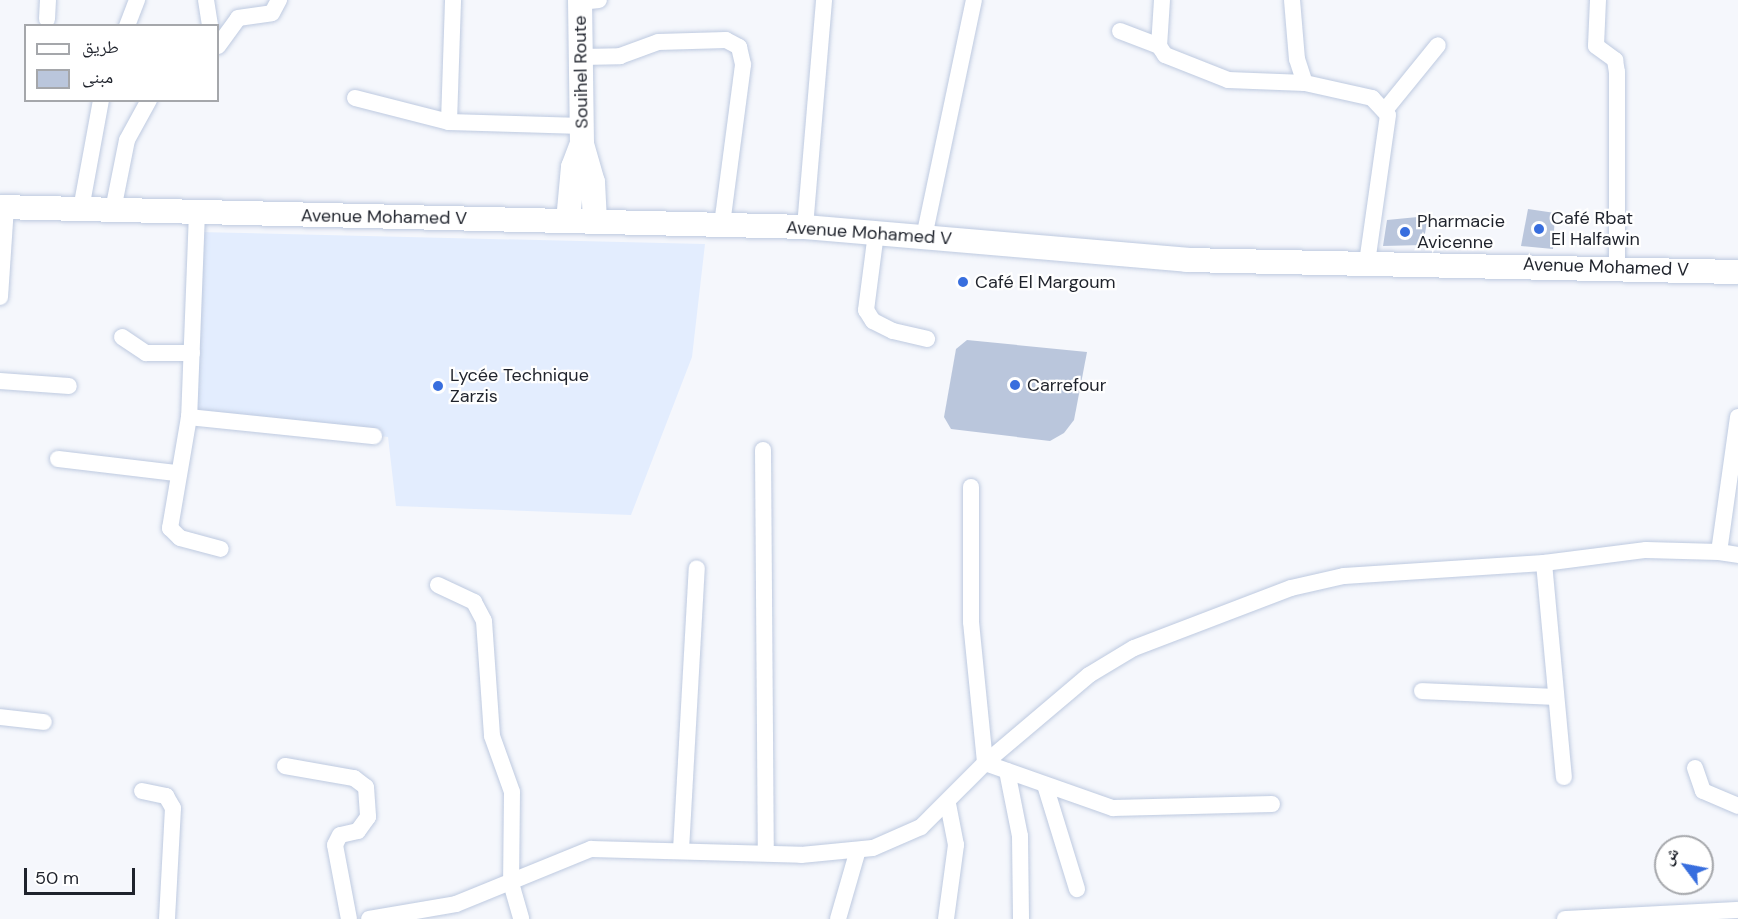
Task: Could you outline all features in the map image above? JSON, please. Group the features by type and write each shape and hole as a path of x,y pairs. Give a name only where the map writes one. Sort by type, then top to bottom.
{"main road":[{"name":"Souihel Route","path":"582,135 581,57 586,1"},
{"path":"568,221 573,167 582,135"},
{"path":"582,135 593,182 595,222"},
{"name":"Avenue Mohamed V","path":"3,207 805,227 1187,260 1617,266 1738,272"}],"street":[{"path":"47,19 48,0"},
{"path":"129,24 137,0"},
{"path":"206,0 210,24"},
{"path":"220,38 238,18 272,13 279,0"},
{"path":"449,122 453,0"},
{"path":"805,227 824,0"},
{"path":"924,237 974,0"},
{"path":"1159,46 1162,0"},
{"path":"1292,0 1297,59 1305,83"},
{"path":"1598,0 1596,46 1615,60 1617,72 1617,266"},
{"path":"1120,31 1159,46 1165,55 1218,78 1305,83 1372,98 1386,109"},
{"path":"581,57 620,56 658,42 726,40 739,47 743,65 722,225"},
{"path":"1367,262 1386,109 1438,45"},
{"path":"355,98 449,122 582,135"},
{"path":"81,209 101,102"},
{"path":"113,210 127,140 148,102"},
{"path":"0,297 3,207"},
{"path":"197,212 189,417 176,473 170,521 173,535 221,549"},
{"path":"876,233 866,309 873,321 893,331 927,339"},
{"path":"122,337 146,353 192,353"},
{"path":"0,381 69,386"},
{"path":"189,417 374,436"},
{"path":"1719,552 1738,417"},
{"path":"763,450 766,853"},
{"path":"58,459 176,473"},
{"path":"971,487 971,622 985,763"},
{"path":"369,919 456,904 591,849 857,853 921,827 948,804 985,763 1089,675 1134,648 1235,605 1344,576 1544,563 1646,550 1719,552 1738,555"},
{"path":"1544,563 1554,697 1564,777"},
{"path":"681,850 697,568"},
{"path":"438,585 474,602 484,621 492,736 512,792 511,883 521,919"},
{"path":"1422,691 1554,697"},
{"path":"0,717 44,722"},
{"path":"985,763 1113,808 1272,804"},
{"path":"285,766 354,778 366,787 368,817 358,831 340,835 335,845 349,919"},
{"path":"1695,768 1703,791 1738,806"},
{"path":"1007,771 1020,836 1022,919"},
{"path":"1045,785 1077,889"},
{"path":"142,791 166,796 173,808 167,919"},
{"path":"946,919 956,845 948,804"},
{"path":"838,919 857,853"},
{"path":"1564,919 1738,910"}],"shaded area":[{"name":"Lycée Technique Zarzis","path":"198,232 705,244 692,357 631,515 396,506 388,437 195,415"}],"building":[{"name":"Café Rbat El Halfawin","path":"1528,209 1555,213 1553,249 1521,246"},
{"name":"Pharmacie Avicenne","path":"1428,216 1423,245 1383,246 1387,220"},
{"name":"Carrefour","path":"967,340 1087,352 1074,420 1064,433 1050,441 951,429 944,417 956,349"}],"place":[{"name":"Café Rbat El Halfawin","path":"1539,229"},
{"name":"Pharmacie Avicenne","path":"1405,232"},
{"name":"Café El Margoum","path":"963,282"},
{"name":"Carrefour","path":"1015,385"},
{"name":"Lycée Technique Zarzis","path":"438,386"}]}
